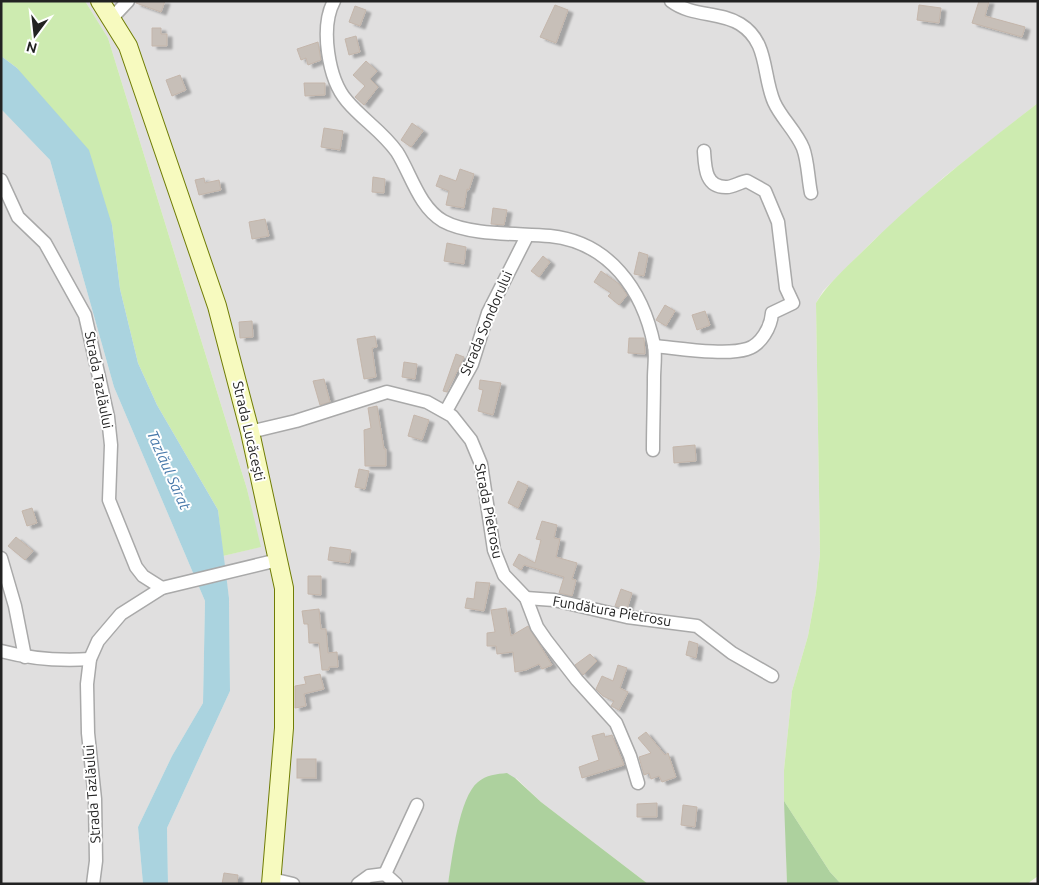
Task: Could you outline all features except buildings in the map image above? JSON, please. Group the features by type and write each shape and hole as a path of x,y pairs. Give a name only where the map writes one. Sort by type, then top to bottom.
{"main road":[{"name":"Strada Lucăcești","path":"100,1 128,46 217,306 250,432 284,588 284,728 271,881"}],"street":[{"path":"111,19 128,1"},
{"path":"334,1 327,17 327,39 339,90 349,104 388,140 423,201 442,220 472,230 527,236 552,236 585,244 609,258 626,276 644,308 654,346 653,450"},
{"path":"671,1 691,11 739,23 755,36 764,56 767,80 774,103 803,148 811,193"},
{"path":"654,346 718,351 747,349 768,331 772,313 793,303 786,288 778,222 765,191 746,181 728,187 713,184 706,177 704,151"},
{"name":"Strada Tazlăului","path":"1,180 18,218 45,243 85,315 109,427 111,445 109,500 136,567 143,576 162,588"},
{"name":"Strada Sondorului","path":"446,411 472,364 488,313 527,236"},
{"name":"Strada Pietrosu","path":"250,432 296,421 388,392 414,398 446,411 466,432 476,450 486,486 496,559 508,582 526,598 537,627 577,680 616,723 630,756 638,783"},
{"path":"1,558 15,606 25,657"},
{"name":"Strada Tazlăului","path":"94,884 96,861 95,799 88,733 87,694 90,659 98,641 121,614 162,588 278,560"},
{"name":"Fundătura Pietrosu","path":"526,598 554,600 627,617 697,626 732,653 772,676"},
{"path":"1,651 25,657 64,661 90,659"},
{"path":"385,874 417,805"},
{"path":"358,884 369,876 385,874 396,884"},
{"path":"271,881 293,884"}],"shaded area":[{"path":"85,1 1038,1 1038,103 944,177 874,240 823,291 816,303 820,554 816,592 808,636 792,691 784,770 787,884 648,884 541,802 516,778 458,827 448,884 168,884 167,828 230,691 229,598 223,556 260,547 247,489 108,38"},
{"path":"1,109 50,160 114,387 205,601 203,703 172,756 138,827 143,884 1,884"}],"green space":[{"path":"1,1 85,1 108,38 247,489 261,547 223,556 218,510 157,405 138,363 120,289 112,225 17,68 1,56"},
{"path":"1038,103 1038,876 1027,884 841,884 830,872 784,801 784,770 792,691 808,636 816,592 820,554 816,303 838,275 927,192"},
{"path":"507,773 541,802 648,884 448,884 457,829 471,790 484,778"},
{"path":"784,801 830,872 841,884 787,884"}],"water":[{"name":"Tazlăul Sărat","path":"1,56 17,68 89,150 112,225 120,289 138,363 157,405 218,510 229,598 230,691 167,828 168,884 143,884 138,827 172,756 203,703 205,601 114,387 50,160 1,109"}]}
